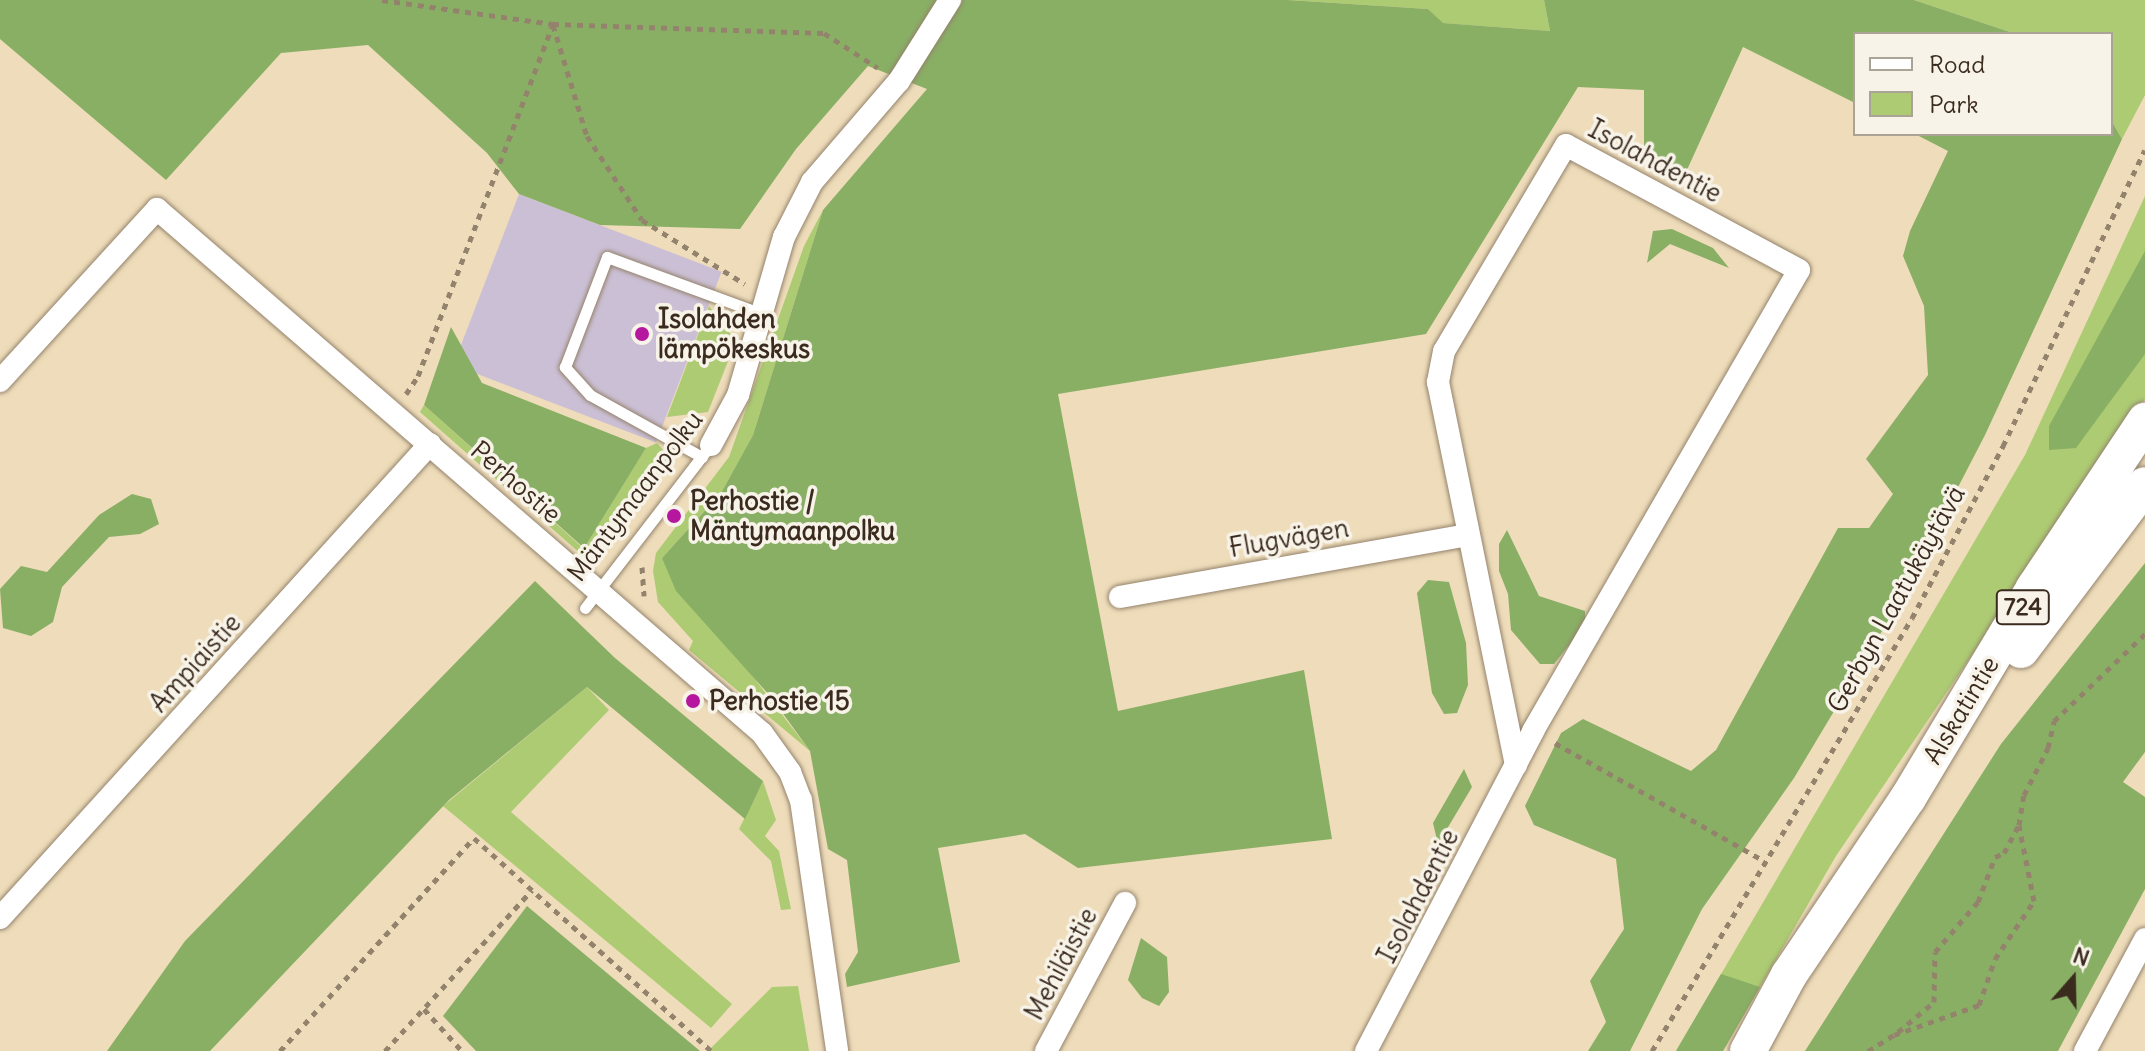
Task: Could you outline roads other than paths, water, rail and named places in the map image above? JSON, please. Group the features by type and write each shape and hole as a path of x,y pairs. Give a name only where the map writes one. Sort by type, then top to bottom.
{"main road":[{"name":"Alskatintie","path":"1748,1051 1789,975 1908,798 2034,588 2145,421"},
{"name":"Alskatintie","path":"1908,798 2145,485"}],"street":[{"name":"Mäntymaanpolku","path":"706,451 738,395 784,237 812,182 899,81 950,0"},
{"name":"Isolahdentie","path":"1366,1051 1516,765 1533,731 1799,270 1566,145 1444,351 1438,382 1516,765"},
{"name":"Perhostie","path":"0,381 157,209 430,444 591,599 654,640 762,733 790,772 801,800 837,1051"},
{"name":"Ampiaistie","path":"0,918 430,444"},
{"name":"Flugvägen","path":"1120,597 1468,535"},
{"name":"Mehiläistie","path":"1046,1051 1125,903"},
{"path":"2085,1051 2145,939"}],"lane":[{"path":"706,451 590,395 565,367 607,257 762,304"},
{"name":"Mäntymaanpolku","path":"591,599 706,451"}],"place":[{"name":"Isolahden lämpökeskus","path":"642,334"},
{"name":"Perhostie / Mäntymaanpolku","path":"674,516"},
{"name":"Perhostie 15","path":"693,701"}]}
